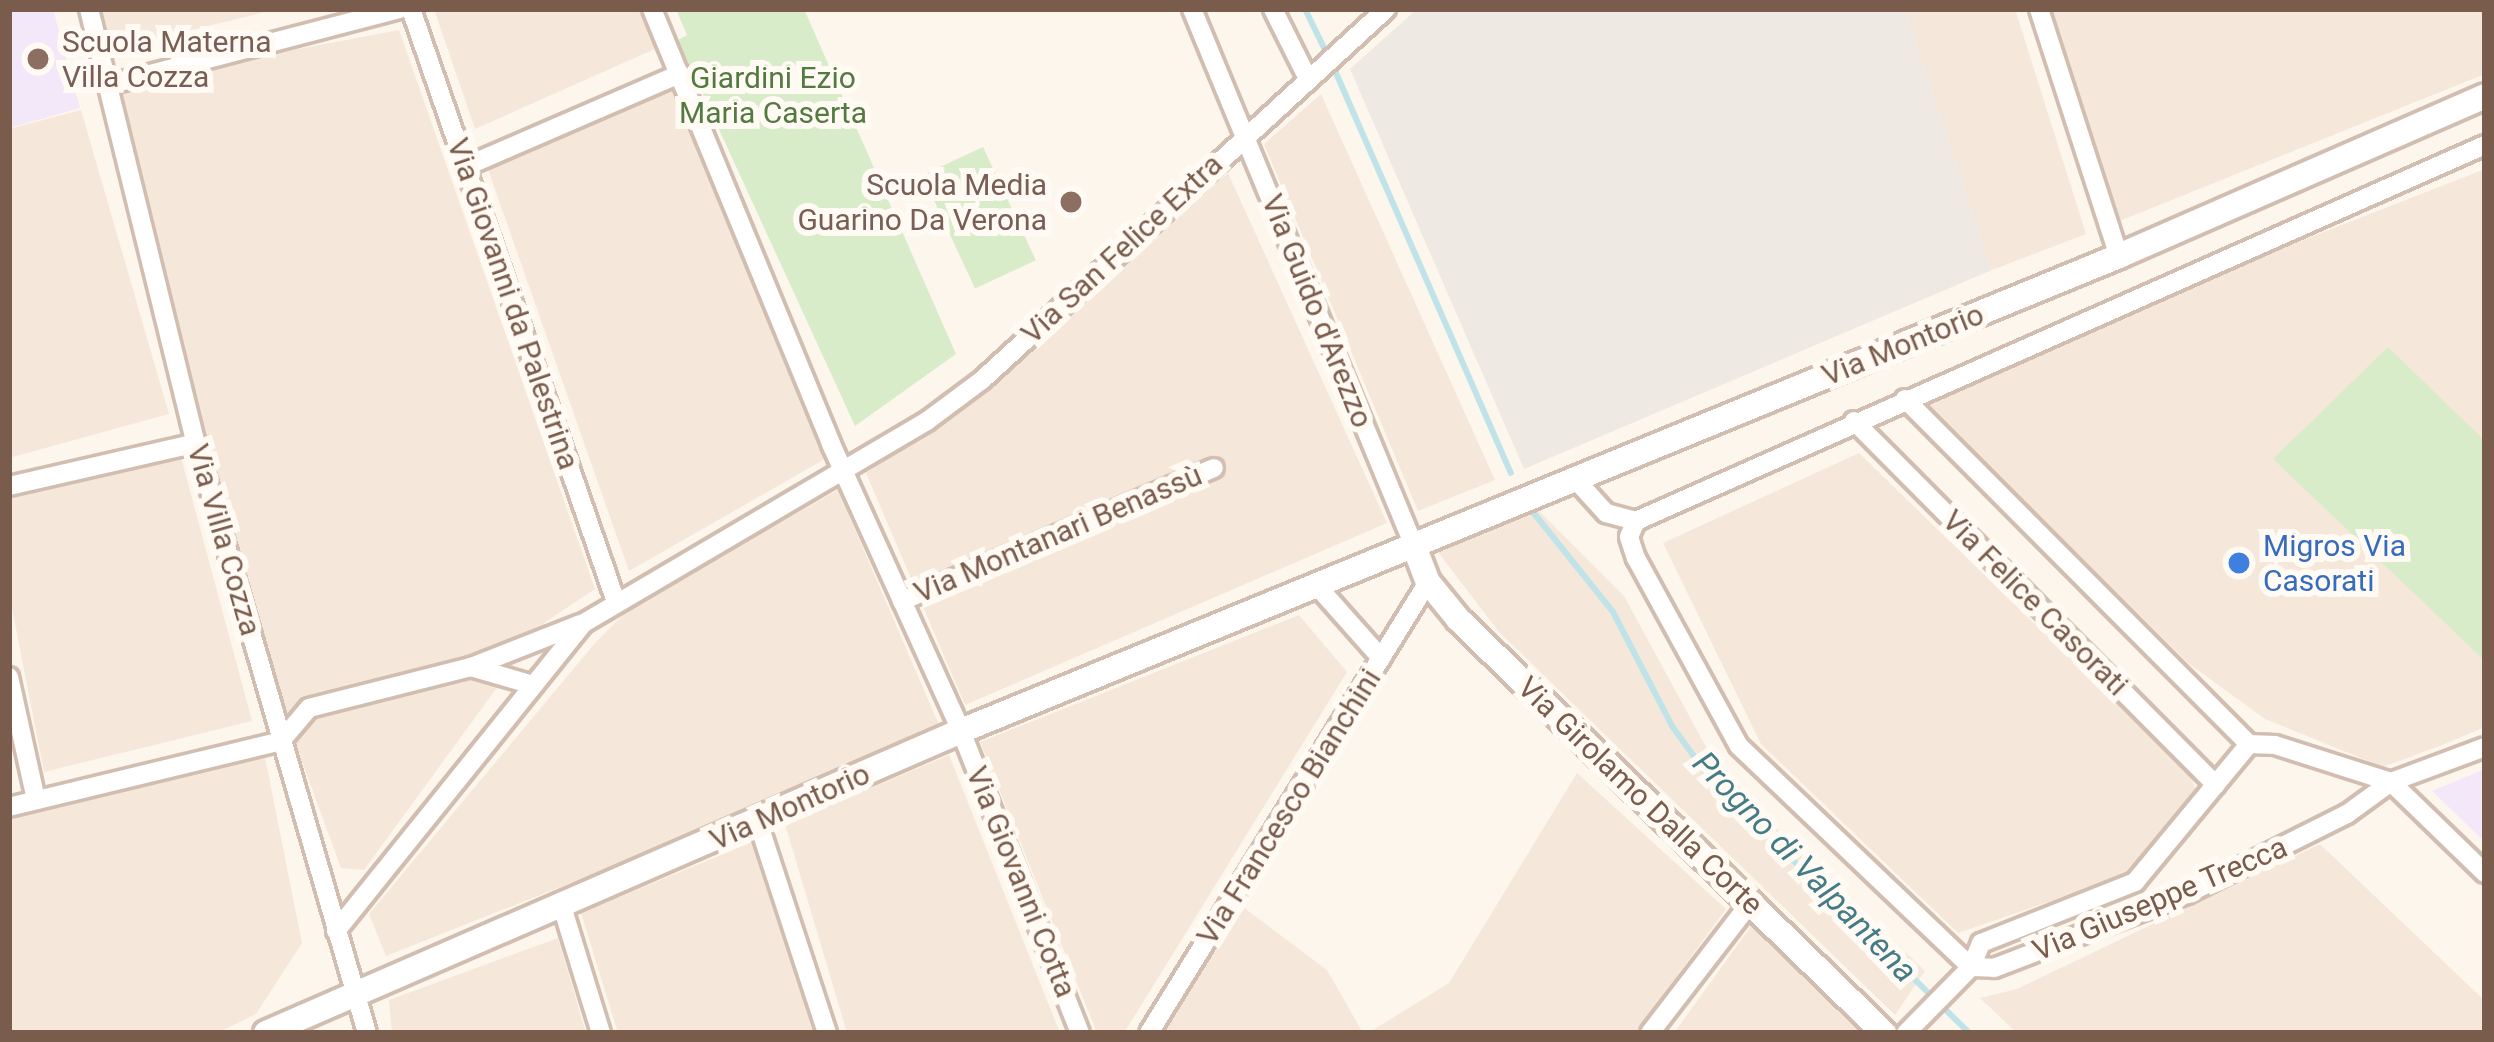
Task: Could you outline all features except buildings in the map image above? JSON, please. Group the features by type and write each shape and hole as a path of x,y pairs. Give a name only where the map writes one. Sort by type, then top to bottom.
{"street":[{"name":"Via Villa Cozza","path":"89,9 196,443 367,1033"},
{"path":"108,85 399,9"},
{"name":"Via Giovanni da Palestrina","path":"411,9 615,598"},
{"path":"652,9 841,466 961,731"},
{"name":"Via Guido d'Arezzo","path":"1192,9 1414,547"},
{"path":"1274,9 1312,78"},
{"name":"Via San Felice Extra","path":"336,931 584,623 615,598 927,421 982,380 1386,9"},
{"path":"2039,9 2119,256"},
{"path":"467,166 680,74"},
{"name":"Via Montorio","path":"271,1032 961,731 2119,256 2485,96"},
{"name":"Via Montorio","path":"1636,520 2485,145"},
{"name":"Via Felice Casorati","path":"1905,399 2249,744"},
{"name":"Via Felice Casorati","path":"1854,421 2216,785"},
{"path":"9,486 196,443"},
{"name":"Via Montanari Benassù","path":"902,601 1214,468"},
{"path":"1576,480 1606,512 1636,520 1629,537 1636,558 1739,746 1971,967"},
{"name":"Via Girolamo Dalla Corte","path":"1414,547 1428,582 1884,1033"},
{"name":"Via Francesco Bianchini","path":"1149,1033 1428,582"},
{"path":"1318,587 1381,658"},
{"path":"9,807 281,741 309,708 471,667 584,623"},
{"path":"471,667 533,685"},
{"path":"9,676 36,800"},
{"name":"Via Giovanni Cotta","path":"961,731 1080,1033"},
{"path":"2249,744 2391,782 2485,873"},
{"name":"Via Giuseppe Trecca","path":"1906,1033 1971,967 1981,943 2135,882 2249,744"},
{"name":"Via Giuseppe Trecca","path":"1971,967 1994,968 2187,894 2347,814 2391,782 2485,747"},
{"path":"758,822 827,1033"},
{"path":"561,903 601,1033"},
{"path":"1650,1033 1750,903"}],"shaded area":[{"name":"Scuola Materna Villa Cozza","path":"9,9 53,9 80,108 9,128"},
{"path":"93,9 277,9 103,52"},
{"path":"434,9 640,9 657,48 475,129"},
{"path":"1417,9 1905,9 1992,270 1524,469 1350,69"},
{"path":"1905,9 2015,9 2086,234 1992,270"},
{"path":"2050,9 2485,9 2485,74 2117,222"},
{"path":"399,30 595,589 544,623 364,870 341,868 270,674 112,84"},
{"path":"670,79 825,459 629,571 485,161"},
{"path":"1321,94 1495,480 1418,511 1264,144"},
{"path":"81,110 169,414 9,458 9,129"},
{"path":"2485,169 2485,727 2445,744 2383,767 2265,719 2188,663 1915,392"},
{"path":"1228,173 1387,523 965,705 866,473 983,390"},
{"path":"178,446 252,721 44,772 9,593 9,492"},
{"path":"1859,453 2191,776 2198,797 2130,874 1958,933 1761,744 1663,543"},
{"path":"838,490 939,725 782,799 386,956 369,914 595,643 630,608"},
{"path":"1535,507 1624,596 1712,758 1744,797 1925,971 1895,1015 1499,632 1434,547"},
{"path":"1299,615 1347,672 1124,1033 1097,1033 980,742"},
{"path":"264,752 302,943 256,1014 217,1033 9,1033 9,813"},
{"path":"949,755 1060,1033 847,1033 785,824"},
{"path":"2485,769 2485,842 2432,791"},
{"path":"1577,773 1726,909 1635,1033 1368,1033 1449,983"},
{"path":"757,840 813,1033 618,1033 581,913"},
{"path":"2320,844 2485,1001 2485,1033 2017,1033 1980,998 2017,989"},
{"path":"1243,907 1327,970 1363,1033 1164,1033"},
{"path":"1754,922 1866,1033 1674,1033"},
{"path":"558,938 586,1033 392,1033 389,1000"}],"green space":[{"name":"Giardini Ezio Maria Caserta","path":"676,9 804,9 956,354 855,426 678,40 687,35"},
{"path":"983,147 1036,260 975,289 922,175"},
{"path":"2388,347 2485,441 2485,661 2273,459"}],"waterway":[{"name":"Progno di Valpantena","path":"1305,9 1327,54"},
{"name":"Progno di Valpantena","path":"1333,66 1511,473"},
{"name":"Progno di Valpantena","path":"1533,512 1613,612 1672,726 1712,781 1969,1033"}],"place":[{"name":"Scuola Materna Villa Cozza","path":"38,59"},
{"name":"Scuola Media Guarino Da Verona","path":"1071,202"},
{"name":"Migros Via Casorati","path":"2239,563"}]}
